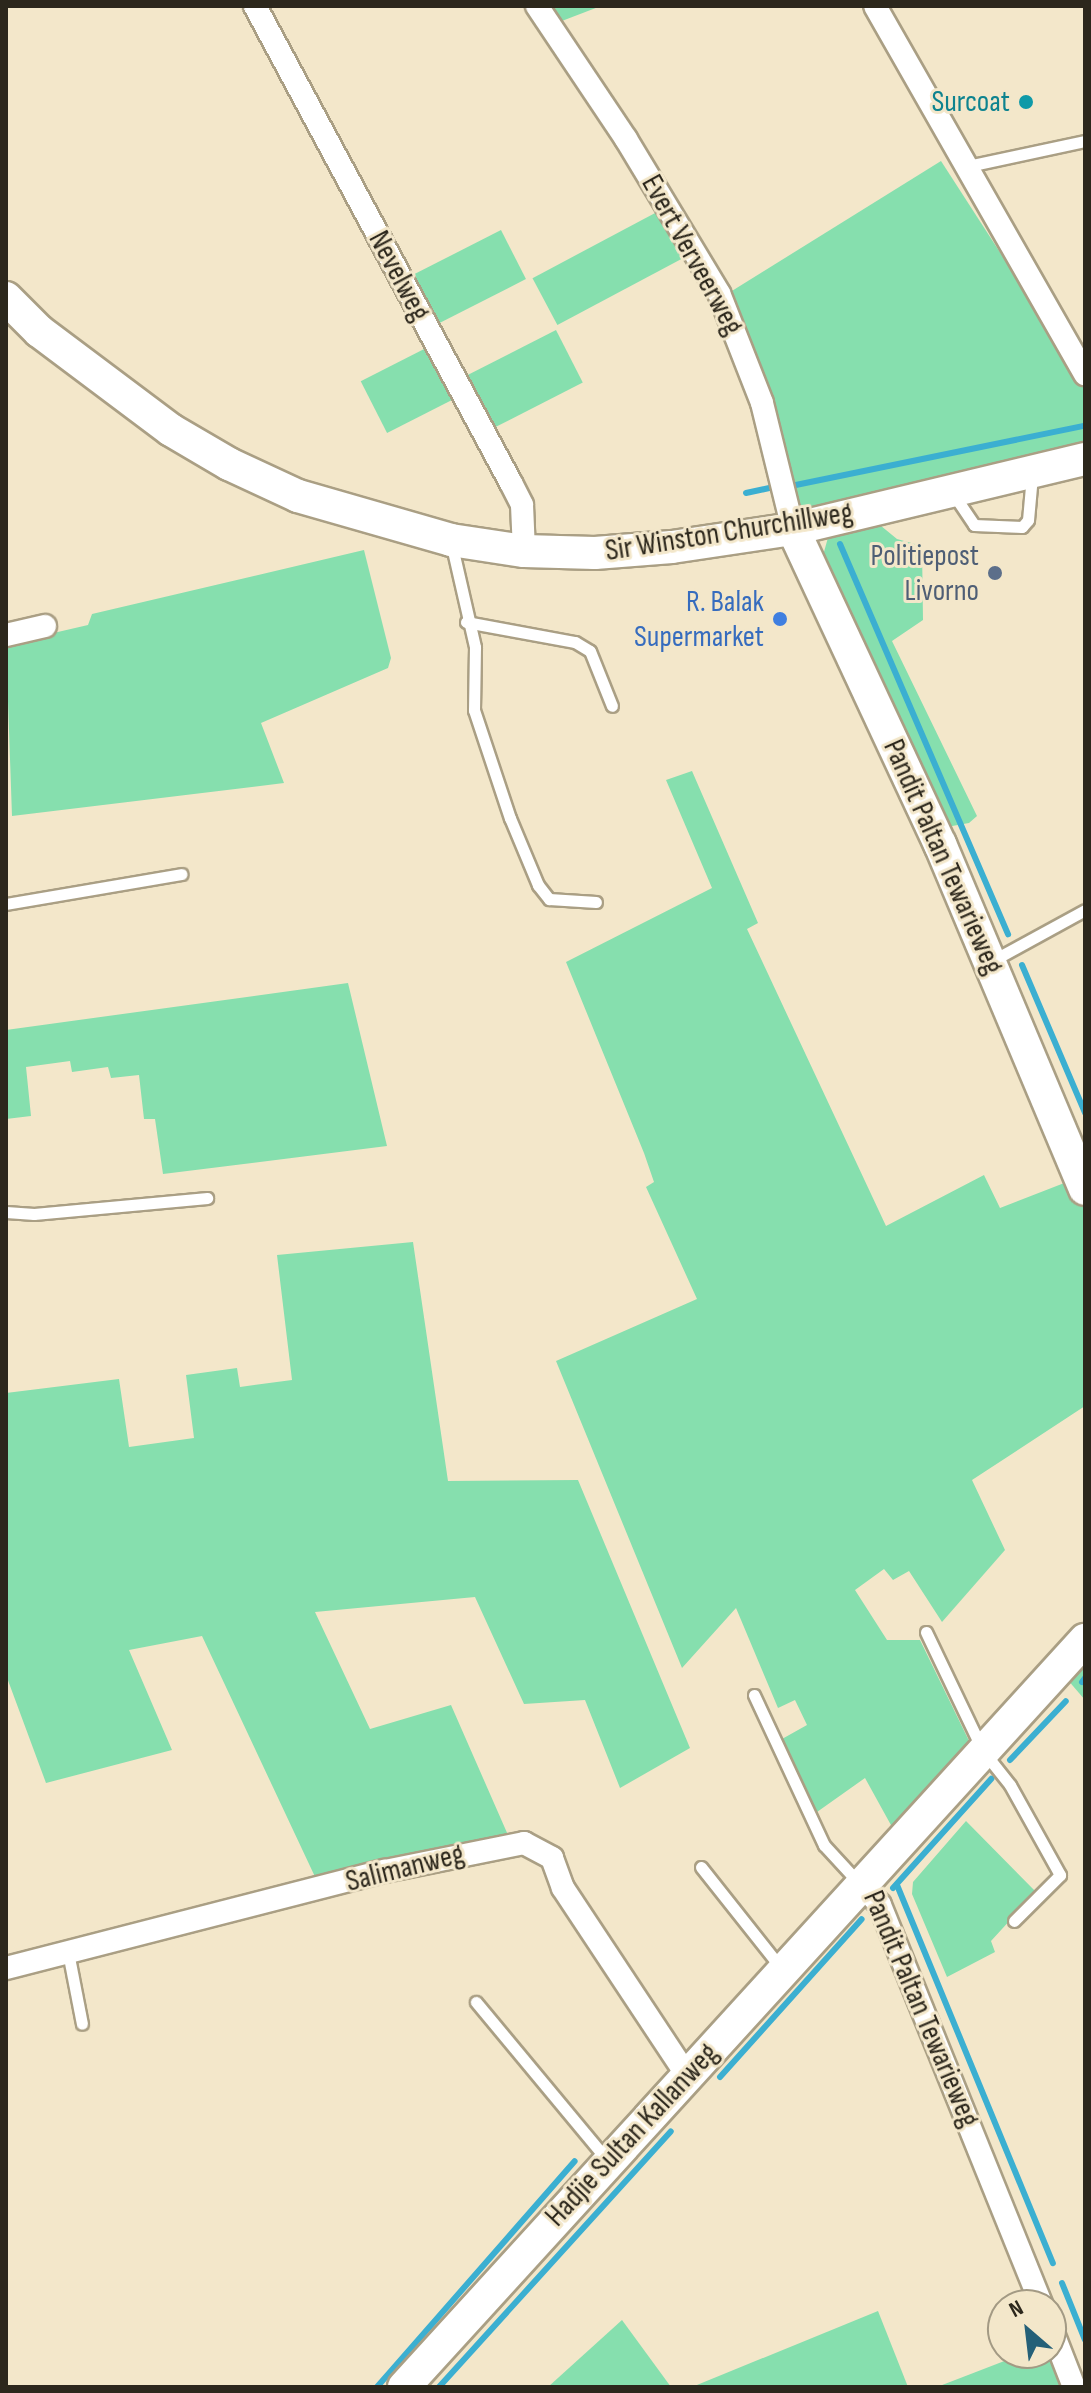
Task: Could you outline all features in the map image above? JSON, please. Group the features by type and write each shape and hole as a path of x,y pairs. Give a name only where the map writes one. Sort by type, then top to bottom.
{"street":[{"name":"Nevelweg","path":"255,6 522,505 524,551"},
{"name":"Evert Verveerweg","path":"537,6 626,139 719,293 762,403 793,529"},
{"path":"875,6 1085,374"},
{"name":"Sir Winston Churchillweg","path":"6,298 39,331 171,430 229,464 313,501 451,540 524,551 595,553 672,547 793,529 1085,459"},
{"name":"Pandit Paltan Tewarieweg","path":"793,529 990,962 1085,1189"},
{"path":"6,635 45,626"},
{"name":"Pandit Paltan Tewarieweg","path":"1036,2289 880,1905 863,1886 1085,1640"},
{"name":"Salimanweg","path":"6,1968 385,1871 524,1843 552,1858 563,1888 687,2075"},
{"name":"Hadjie Sultan Kallanweg","path":"404,2387 863,1886"}],"lane":[{"path":"968,166 1085,141"},
{"path":"951,491 974,525 1022,527 1028,520 1032,472"},
{"path":"451,540 466,622 475,647 474,710 482,745 538,885 549,899 596,902"},
{"path":"466,622 575,642 590,651 612,706"},
{"path":"6,904 181,874"},
{"path":"990,962 1085,910"},
{"path":"6,1212 34,1214 207,1198"},
{"path":"926,1632 983,1751 1010,1785 1060,1875 1014,1921"},
{"path":"754,1695 824,1845 863,1886"},
{"path":"701,1867 784,1972"},
{"path":"68,1952 82,2024"},
{"path":"476,2002 608,2161"}],"green space":[{"path":"544,6 601,6 554,24"},
{"path":"941,161 1085,384 1085,446 793,514 727,294"},
{"path":"657,212 682,259 557,325 533,278"},
{"path":"501,230 526,279 435,325 410,276"},
{"path":"556,330 583,383 491,429 464,377"},
{"path":"432,345 458,397 387,433 361,381"},
{"path":"875,521 897,539 922,546 923,620 892,641 977,816 969,823 941,828 822,559 829,534"},
{"path":"364,550 391,658 388,668 261,723 284,783 12,816 6,644 88,625 92,614"},
{"path":"692,771 758,923 747,929 886,1226 984,1175 1000,1208 1072,1180 1085,1211 1085,1406 972,1480 1005,1550 942,1622 909,1571 893,1580 884,1569 855,1590 887,1640 920,1640 971,1745 897,1836 865,1778 817,1812 782,1739 807,1725 795,1700 778,1708 736,1608 682,1668 556,1361 697,1299 646,1187 654,1182 644,1153 566,962 712,888 666,780"},
{"path":"348,983 387,1146 163,1174 155,1119 144,1119 139,1075 111,1078 108,1067 72,1072 70,1061 26,1067 31,1116 6,1119 6,1030"},
{"path":"413,1242 448,1481 578,1480 690,1748 620,1788 585,1700 524,1704 475,1597 315,1612 370,1729 451,1705 508,1835 317,1881 202,1636 129,1650 172,1750 46,1783 6,1675 6,1393 119,1379 129,1447 194,1438 186,1375 237,1368 240,1387 292,1380 277,1255"},
{"path":"1085,1656 1085,1700 1067,1679"},
{"path":"966,1821 1036,1892 991,1941 995,1952 947,1977 912,1894 913,1882"},
{"path":"878,2311 908,2387 692,2387"},
{"path":"622,2320 671,2387 548,2387"},
{"path":"987,2368 1058,2369 1065,2387 937,2387"}],"waterway":[{"path":"786,487 1084,426"},
{"path":"746,493 770,488"},
{"path":"840,544 1008,934"},
{"path":"1022,965 1085,1113"},
{"path":"1082,1682 1085,1678"},
{"path":"1010,1760 1066,1701"},
{"path":"893,1888 991,1779"},
{"path":"897,1885 1053,2263"},
{"path":"720,2077 862,1919"},
{"path":"439,2387 671,2131"},
{"path":"377,2387 575,2161"},
{"path":"1062,2283 1085,2340"}],"place":[{"name":"Surcoat","path":"1026,102"},
{"name":"Politiepost Livorno","path":"995,573"},
{"name":"R. Balak Supermarket","path":"780,619"}]}
